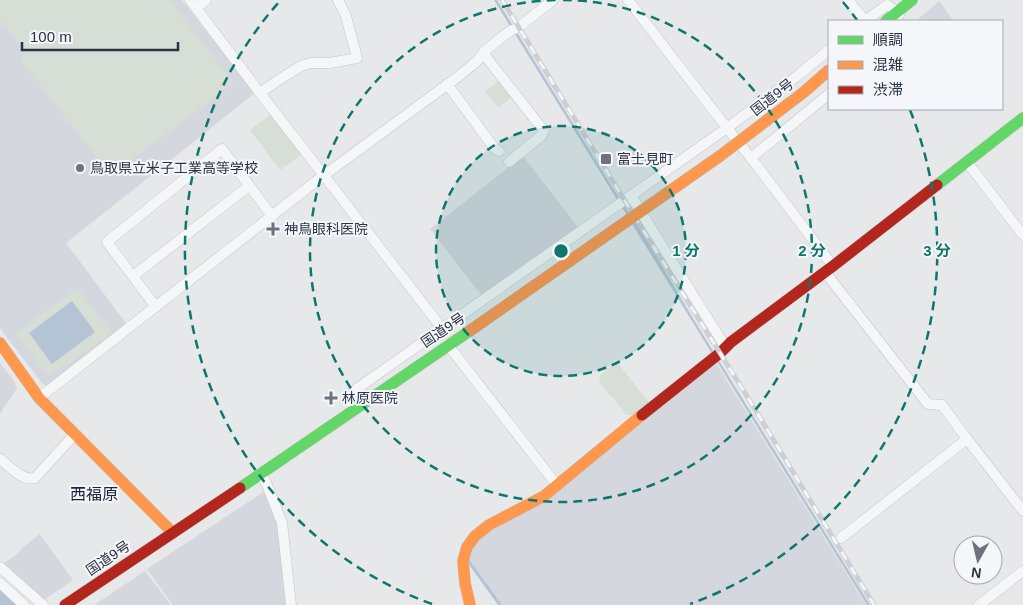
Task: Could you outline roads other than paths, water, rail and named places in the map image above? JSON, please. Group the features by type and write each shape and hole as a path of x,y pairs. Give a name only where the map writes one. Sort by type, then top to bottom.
{"main road":[{"path":"899,17 912,0"},
{"name":"国道9号","path":"65,605 261,474 720,156 804,92 828,71"},
{"path":"470,605 463,560 470,542 480,531 544,496 556,484 719,354 731,342 829,269 1023,118"},
{"path":"0,343 39,398 173,533"}],"street":[{"path":"206,0 193,4 260,94 443,330"},
{"path":"260,94 301,66 311,63 330,63 356,58 346,16 338,0"},
{"path":"39,398 272,216 477,61 502,37 510,31 519,28 552,0"},
{"path":"628,0 751,158 829,269 928,404 942,405 1023,511"},
{"path":"848,0 864,20"},
{"path":"866,20 886,5 899,17"},
{"path":"353,410 351,397 355,390 443,330 726,128 828,51"},
{"path":"484,53 544,131 541,136 509,162"},
{"path":"447,84 495,149 499,150"},
{"path":"751,158 828,95"},
{"path":"156,307 107,242 222,149 272,216"},
{"path":"967,162 1022,233"},
{"path":"133,276 249,186"},
{"path":"631,196 719,354"},
{"path":"448,345 556,484"},
{"path":"0,459 23,477 35,478 75,434"},
{"path":"841,538 967,439"},
{"path":"261,474 282,523 291,605"},
{"path":"0,567 43,605"},
{"path":"979,605 1023,571"},
{"path":"0,583 24,605"}],"water":[{"path":"494,0 497,0 641,230 694,320 870,605 867,605"},
{"path":"72,301 95,332 52,364 29,333"}],"waterway":[{"path":"469,562 500,605"},
{"path":"0,594 12,605"}],"railway":[{"path":"502,0 874,605"}],"place":[{"name":"富士見町","path":"606,159"},
{"name":"鳥取県立米子工業高等学校","path":"80,168"},
{"name":"神鳥眼科医院","path":"273,229"},
{"name":"林原医院","path":"331,398"}],"district":[{"name":"西福原","path":"94,494"}]}
